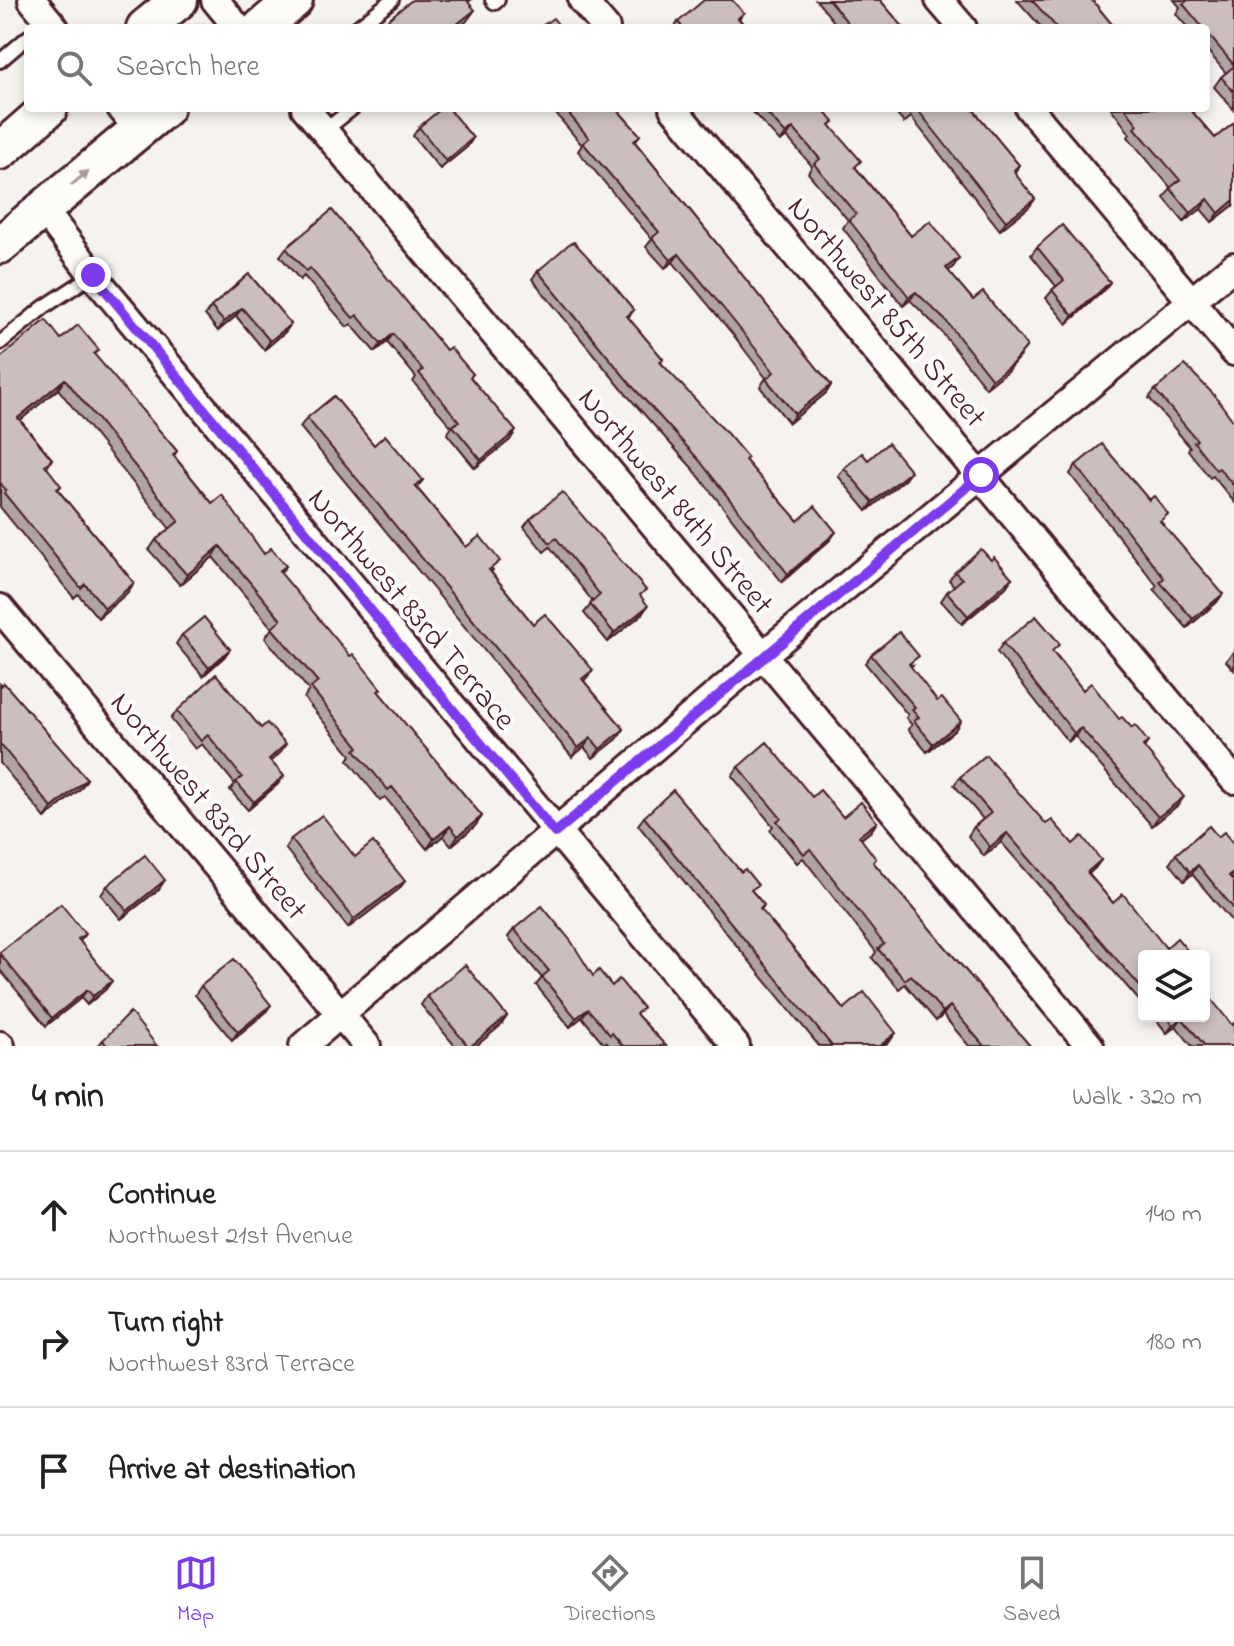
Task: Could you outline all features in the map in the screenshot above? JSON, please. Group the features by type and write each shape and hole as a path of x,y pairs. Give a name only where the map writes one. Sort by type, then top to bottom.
{"main road":[{"path":"150,24 179,0"},
{"path":"266,24 294,0"},
{"path":"0,151 44,112"},
{"path":"0,245 43,209 141,115"}],"street":[{"path":"215,0 235,24"},
{"path":"582,0 603,24"},
{"path":"939,0 960,24"},
{"name":"Northwest 84th Street","path":"308,112 1090,1046"},
{"name":"Northwest 85th Street","path":"676,112 1234,780"},
{"path":"1032,112 1234,352"},
{"name":"Northwest 83rd Terrace","path":"43,209 93,275 555,833 736,1046"},
{"path":"303,1046 763,655 1234,266"},
{"name":"Northwest 83rd Street","path":"0,608 367,1046"}],"lane":[{"path":"361,24 392,0"},
{"path":"0,61 24,40"},
{"path":"324,131 348,112"},
{"path":"0,343 44,307 93,275"}],"building":[{"path":"412,0 471,0 468,2 475,10 457,24 382,24"},
{"path":"704,0 732,0 744,13 738,18 743,24 678,22"},
{"path":"829,0 880,0 901,24 849,24"},
{"path":"1032,0 1092,0 1112,24 1053,24"},
{"path":"1188,0 1234,0 1234,65 1210,37 1210,24 1200,24 1183,4"},
{"path":"1234,66 1234,92 1221,77"},
{"path":"437,112 451,112 473,138 446,161 419,127"},
{"path":"567,112 620,112 640,135 634,141 831,385 795,414 766,379 774,372 679,254 671,260 652,238 659,232 583,143 589,138"},
{"path":"766,112 825,112 834,122 830,125 861,161 855,167 911,236 930,221 959,258 946,268 973,300 983,292 1027,346 1012,364 992,379 946,321 916,292 909,297 849,220 856,214 814,164 820,159 793,128 786,134"},
{"path":"919,112 975,112 1019,165 1014,170 1016,175 1035,199 1006,221"},
{"path":"1128,112 1192,112 1215,138 1234,123 1234,200 1219,213 1208,199 1191,213 1170,188 1180,180 1135,128 1138,125"},
{"path":"332,210 446,350 450,347 473,374 470,377 516,431 481,460 453,426 459,421 419,373 423,370 393,334 381,344 357,315 353,318 310,268 306,271 286,248"},
{"path":"1062,225 1110,282 1073,316 1052,290 1064,280 1037,247"},
{"path":"574,242 634,310 627,316 663,359 660,362 725,431 748,458 745,460 798,521 815,506 836,532 788,574 699,460 632,386 538,271"},
{"path":"249,274 291,324 270,341 242,308 224,322 211,307"},
{"path":"46,320 61,339 78,325 99,350 94,354 177,451 173,455 212,503 222,495 264,554 271,548 286,566 279,571 350,656 353,654 381,689 378,691 482,816 458,836 450,826 434,839 392,787 388,790 355,750 359,747 311,688 318,682 272,628 281,620 220,546 187,575 156,540 179,521 65,379 18,418 52,459 45,465 61,486 57,489 134,583 105,608 85,584 81,588 4,493 6,491 0,482 0,358"},
{"path":"1185,365 1215,396 1234,422 1234,486 1219,468 1216,470 1194,442 1197,440 1155,390"},
{"path":"334,396 374,445 385,435 423,480 415,486 466,547 480,536 500,561 489,570 533,624 545,614 593,670 582,679 624,729 600,749 591,738 578,748 307,418"},
{"path":"888,443 911,471 873,502 844,468 862,453 868,460"},
{"path":"1102,444 1149,500 1154,496 1168,514 1160,521 1223,594 1193,619 1160,582 1164,578 1076,465"},
{"path":"562,492 646,590 640,595 648,606 614,633 590,604 600,595 556,538 550,543 530,519"},
{"path":"981,549 991,560 994,557 1012,578 968,616 947,592 962,579 955,572"},
{"path":"1036,616 1060,644 1052,651 1083,690 1091,683 1119,719 1122,717 1132,728 1135,725 1148,742 1143,746 1184,797 1158,817 1081,728 1074,733 1003,643"},
{"path":"204,617 230,649 209,668 182,635"},
{"path":"899,632 919,656 909,664 937,701 942,698 961,721 933,744 914,721 919,717 912,709 915,707 871,655"},
{"path":"216,674 261,728 267,723 286,744 269,759 284,776 254,802 236,782 242,777 208,735 201,741 177,711"},
{"path":"4,683 87,779 52,808 0,744 0,684"},
{"path":"767,742 812,797 820,790 843,817 861,802 877,822 859,836 876,859 873,862 1030,1046 984,1046 950,1006 943,1012 911,975 905,980 878,949 884,944 810,849 804,854 777,821 781,818 738,767"},
{"path":"986,755 1046,824 1052,820 1073,844 1082,836 1101,860 1087,872 1113,903 1123,894 1166,948 1177,938 1187,950 1138,950 1138,984 1007,833 990,847 974,827 991,813 960,777"},
{"path":"673,790 741,872 745,869 758,885 751,890 764,905 760,909 844,1009 864,992 896,1033 882,1044 884,1046 832,1046 644,817"},
{"path":"322,815 355,857 373,842 405,881 354,919 291,839"},
{"path":"1209,826 1218,837 1224,832 1234,844 1234,871 1229,876 1234,881 1234,909 1198,865 1190,872 1176,854"},
{"path":"145,855 165,880 127,911 107,886"},
{"path":"61,904 85,934 78,939 112,981 93,996 87,990 52,1018 0,952"},
{"path":"542,906 571,941 593,976 599,970 612,986 619,979 643,1008 636,1014 666,1046 623,1046 588,1009 576,1018 542,977 549,971 514,929"},
{"path":"234,959 271,1005 238,1032 201,986"},
{"path":"465,965 507,1016 471,1046 427,996"},
{"path":"1210,998 1232,1025 1234,1023 1234,1046 1205,1046 1185,1022 1210,1022"},
{"path":"130,1012 157,1046 107,1046 103,1040"}],"route":[{"path":"93,275 555,833 763,655 981,475"}]}
